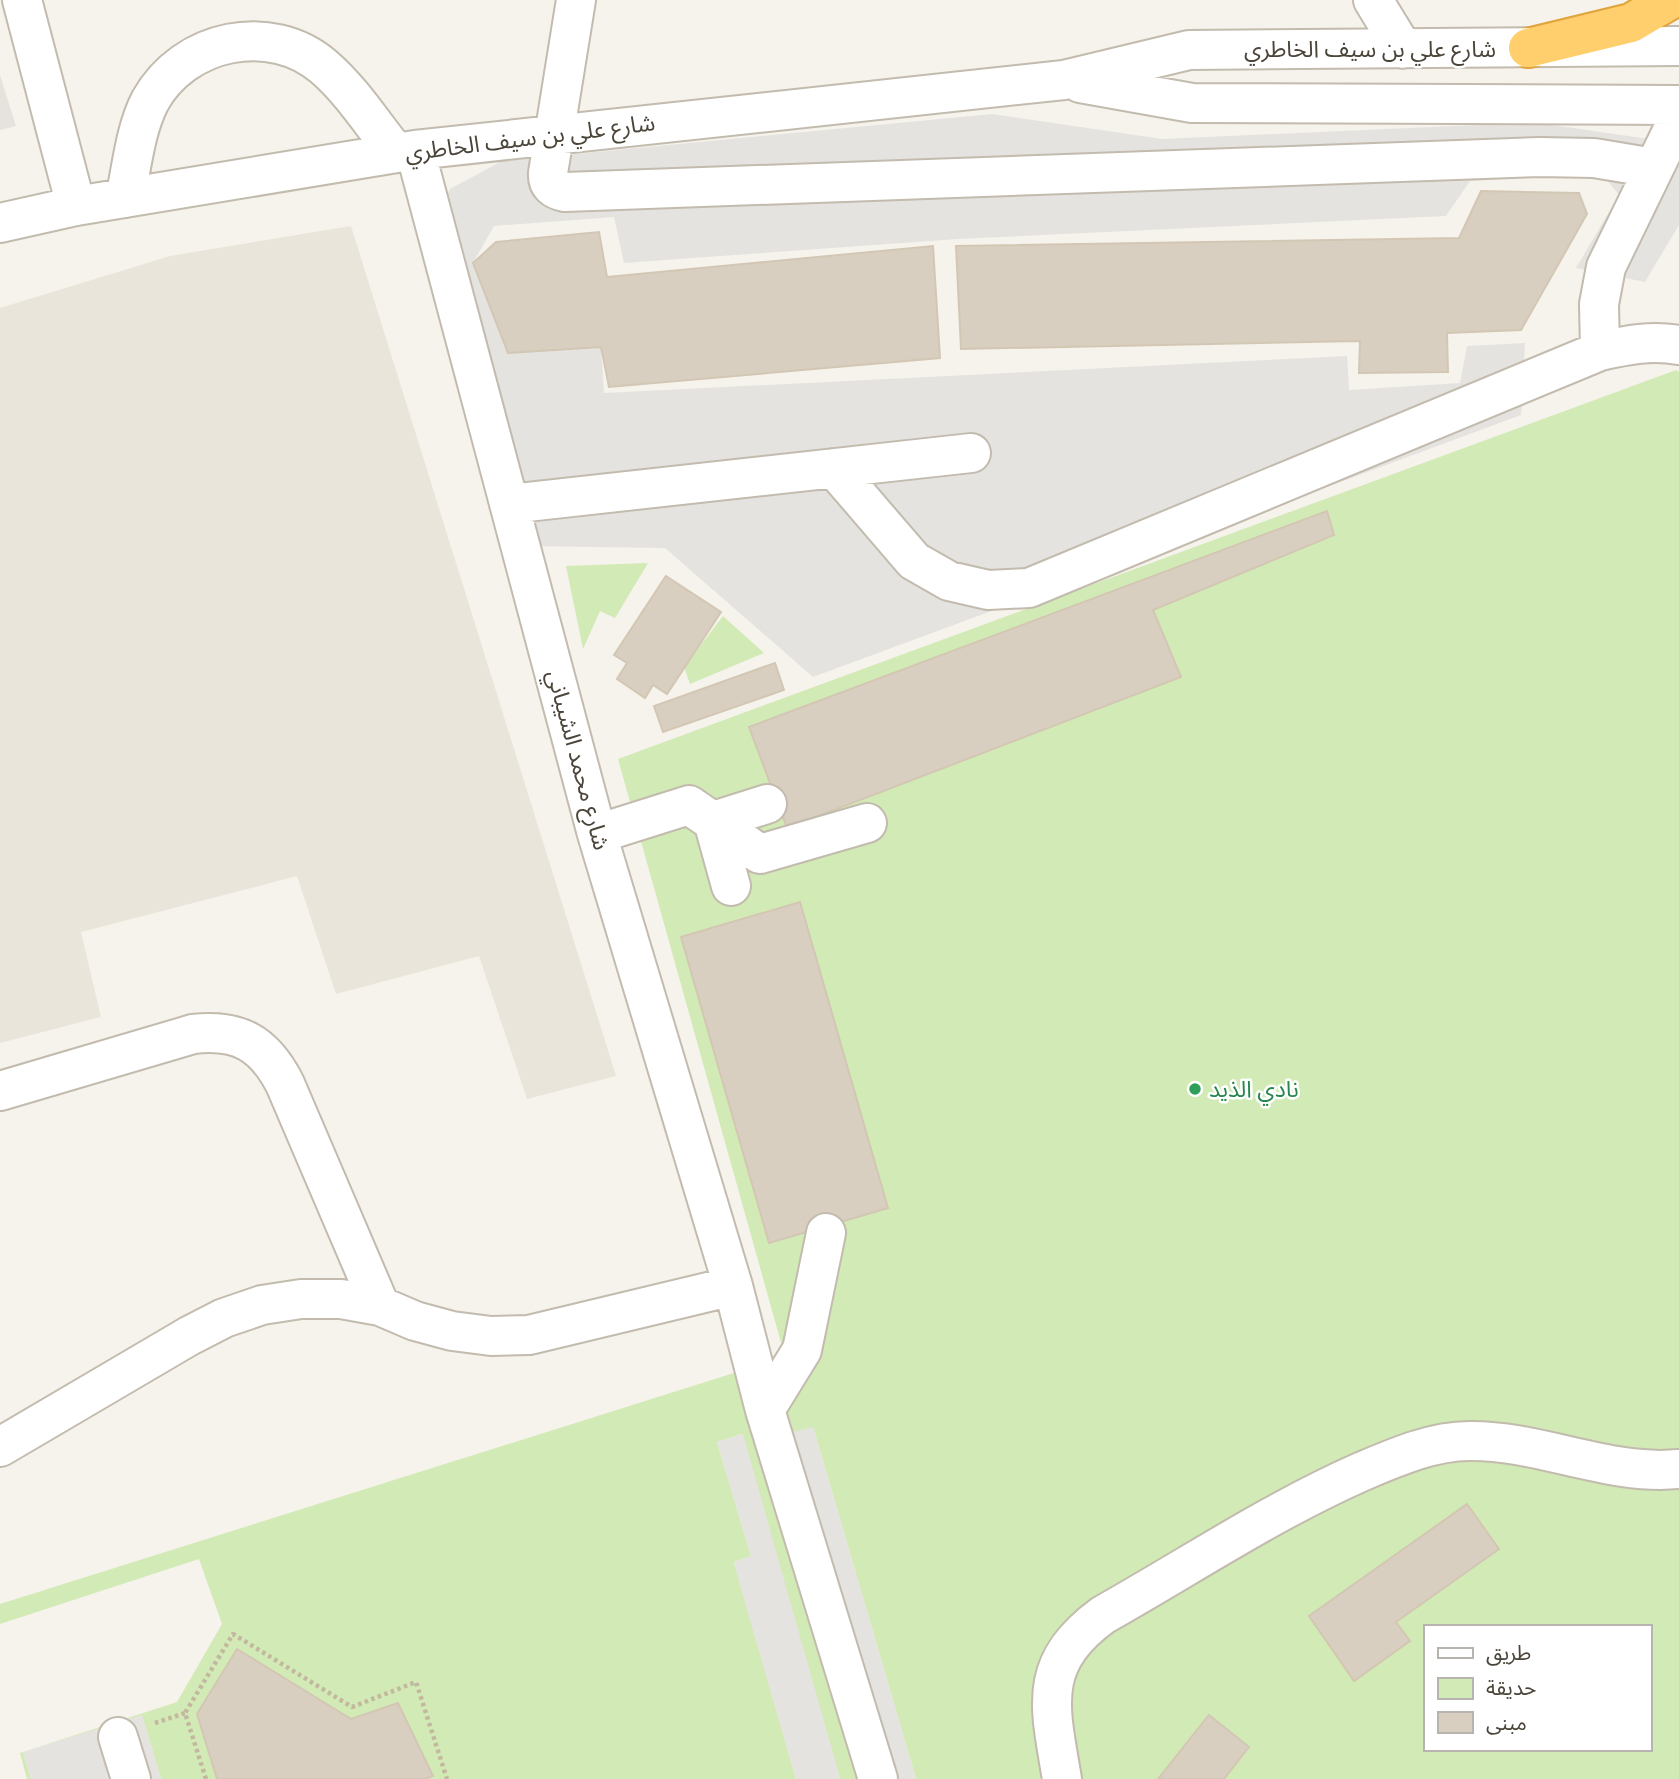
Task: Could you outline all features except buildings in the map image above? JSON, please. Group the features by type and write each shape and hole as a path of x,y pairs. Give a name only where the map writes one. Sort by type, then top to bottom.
{"highway":[{"path":"1528,48 1631,23 1670,0"}],"street":[{"path":"22,0 76,206"},
{"path":"576,0 548,180 551,186 565,192 1540,157 1594,158 1654,168"},
{"path":"1373,0 1403,49"},
{"path":"125,198 141,123 151,100 165,80 183,63 228,43 253,40 279,44 303,53 324,67 406,151"},
{"name":"شارع علي بن سيف الخاطري","path":"0,223 76,206 406,151 1064,80 1189,50 1679,46"},
{"name":"شارع علي بن سيف الخاطري","path":"1064,80 1192,103 1679,105"},
{"path":"1600,351 1599,304 1606,267 1679,117"},
{"name":"شارع محمد الشيباني","path":"406,151 509,504 597,834 733,1286 765,1410 878,1779"},
{"path":"834,468 914,561 949,581 988,590 1029,588 1600,351 1652,342 1679,345"},
{"path":"509,504 971,453"},
{"path":"713,821 767,804"},
{"path":"597,834 689,805 760,854 867,823"},
{"path":"713,821 731,886"},
{"path":"0,1091 193,1034 216,1032 239,1036 258,1047 274,1063 285,1084 380,1306"},
{"path":"765,1410 802,1350 826,1233"},
{"path":"0,1447 224,1318 262,1305 301,1299 341,1299 380,1306 415,1321 452,1331 491,1336 529,1335 733,1286"},
{"path":"1062,1779 1051,1712 1051,1690 1057,1668 1068,1647 1084,1629 1230,1540 1324,1488 1396,1457 1467,1440 1501,1442 1626,1467 1679,1469"},
{"path":"118,1737 131,1779"}],"path":[{"path":"206,1779 185,1713 233,1634 352,1707 416,1682 447,1779"}],"shaded area":[{"path":"0,75 16,126 0,130"},
{"path":"992,114 1162,139 1498,124 1552,125 1663,141 1679,147 1679,225 1645,282 1576,268 1619,195 1602,174 1470,181 1446,216 958,239 624,263 614,217 494,226 473,263 508,353 601,347 604,393 1347,356 1349,390 1460,383 1467,346 1525,343 1521,415 813,677 665,548 520,546 425,237 450,189 502,161"},
{"path":"351,226 616,1076 527,1099 479,956 336,994 297,876 81,932 101,1017 0,1043 0,308 170,256"},
{"path":"813,1427 916,1779 885,1779 784,1434"},
{"path":"743,1434 840,1779 796,1779 745,1603 734,1562 751,1556 717,1442"},
{"path":"142,1715 161,1779 31,1779 23,1752"}],"green space":[{"name":"نادي الذيد","path":"1676,370 1679,372 1679,1779 916,1779 813,1427 885,1779 840,1779 742,1434 717,1442 751,1556 734,1562 796,1779 161,1779 142,1716 24,1752 177,1702 222,1624 199,1559 0,1624 0,1604 785,1357 618,759"},
{"path":"648,563 615,618 600,611 583,649 566,566"},
{"path":"723,616 764,653 690,684 684,667"},
{"path":"23,1752 31,1779 27,1779 20,1753"}],"place":[{"name":"نادي الذيد","path":"1195,1089"}]}
